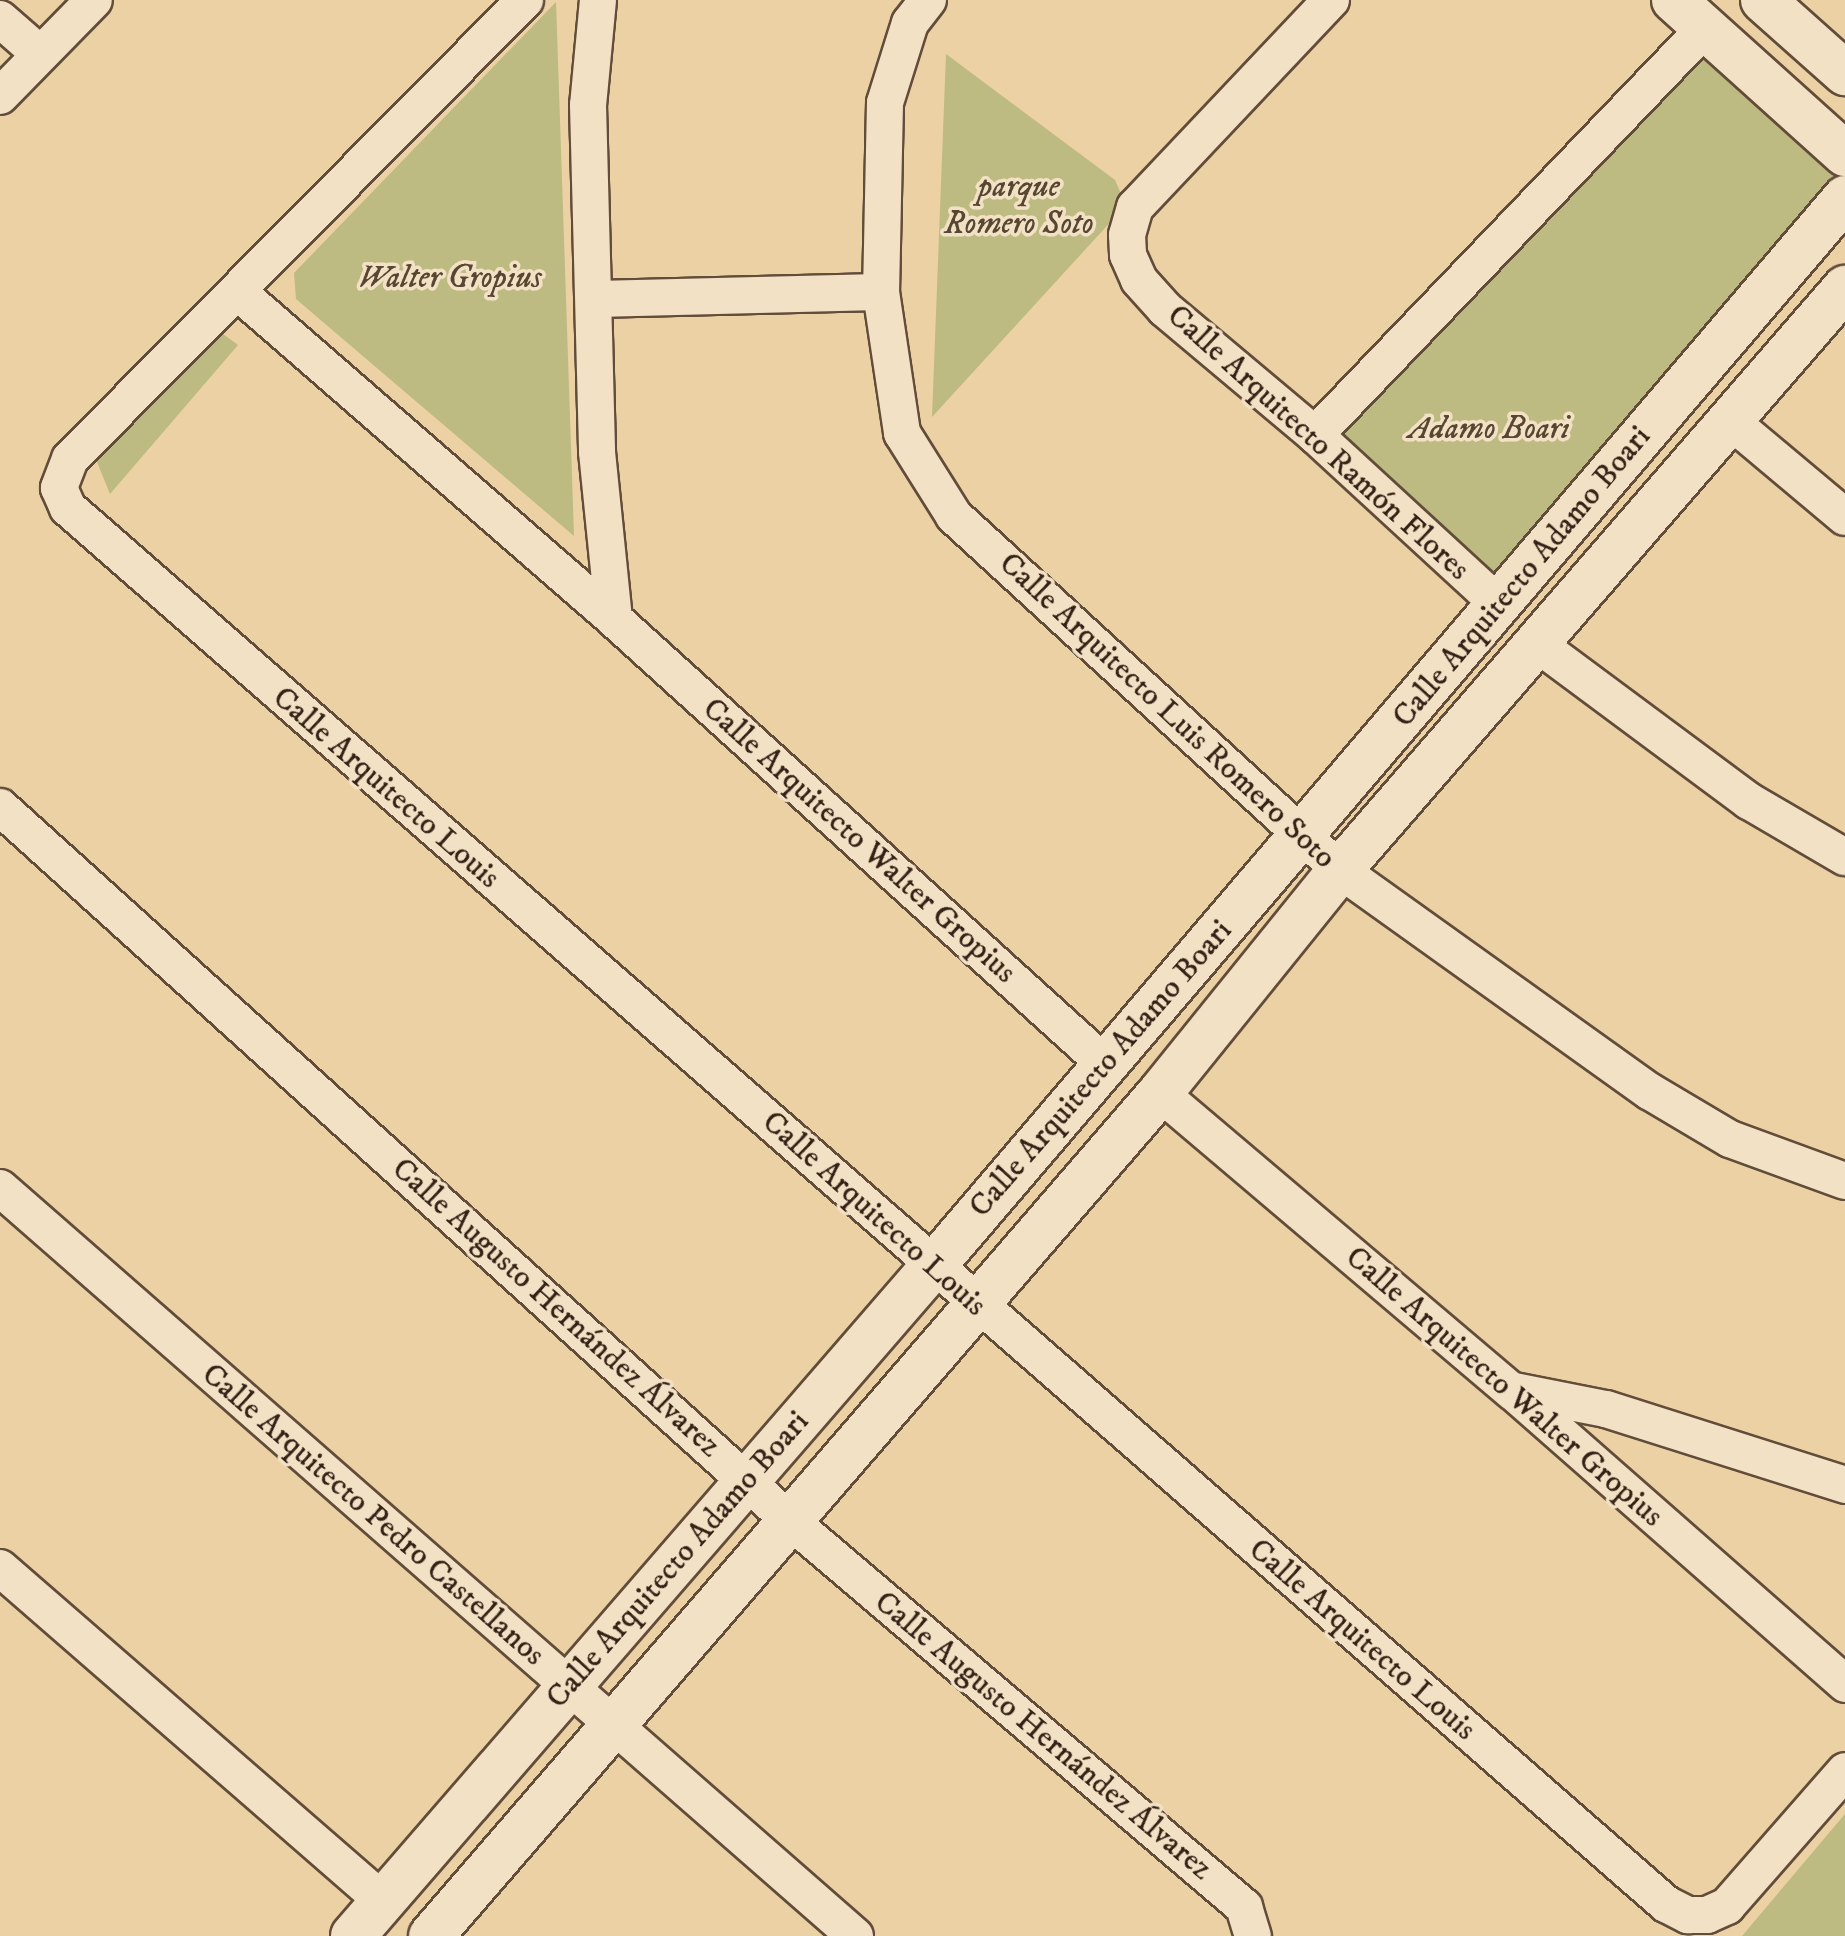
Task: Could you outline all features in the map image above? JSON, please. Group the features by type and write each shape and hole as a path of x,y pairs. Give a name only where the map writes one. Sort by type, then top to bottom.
{"street":[{"path":"0,96 94,0"},
{"path":"238,292 525,0"},
{"path":"598,0 588,105 597,452 614,619"},
{"name":"Calle Arquitecto Luis Romero Soto","path":"928,0 910,23 885,103 881,292 902,433 954,516 1340,870 1649,1091 1730,1139 1845,1181"},
{"name":"Calle Arquitecto Ramón Flores","path":"1331,0 1135,207 1127,235 1139,280 1211,352 1315,435 1499,604"},
{"path":"1763,0 1845,73"},
{"path":"1315,435 1690,14 1845,154"},
{"path":"0,19 40,54"},
{"name":"Calle Arquitecto Adamo Boari","path":"353,1936 749,1481 1845,198"},
{"name":"Calle Arquitecto Adamo Boari","path":"431,1936 788,1519 1160,1093 1340,870 1536,643 1733,423 1845,288"},
{"name":"Calle Arquitecto Louis","path":"238,292 70,459 59,488 85,527 935,1264 976,1304 1666,1904 1688,1915 1707,1915 1747,1889 1845,1771"},
{"name":"Calle Arquitecto Walter Gropius","path":"238,292 614,619 1104,1063"},
{"path":"594,299 881,292"},
{"path":"1733,423 1845,517"},
{"path":"1536,643 1749,801 1845,857"},
{"name":"Calle Augusto Hernández Álvarez","path":"0,807 788,1519 1244,1907 1254,1934"},
{"name":"Calle Arquitecto Walter Gropius","path":"1160,1093 1512,1391 1845,1684"},
{"name":"Calle Arquitecto Pedro Castellanos","path":"0,1188 610,1725 855,1936"},
{"path":"1512,1391 1606,1409 1845,1485"},
{"path":"0,1568 383,1901"}],"green space":[{"name":"Walter Gropius","path":"556,2 574,536 296,299 294,273"},
{"name":"Adamo Boari","path":"1706,27 1845,154 1845,198 1499,604 1315,435"},
{"name":"parque Romero Soto","path":"946,54 1115,180 1126,205 932,417"},
{"path":"219,331 238,345 110,494 95,457"},
{"path":"1845,1814 1845,1936 1742,1936"}]}
